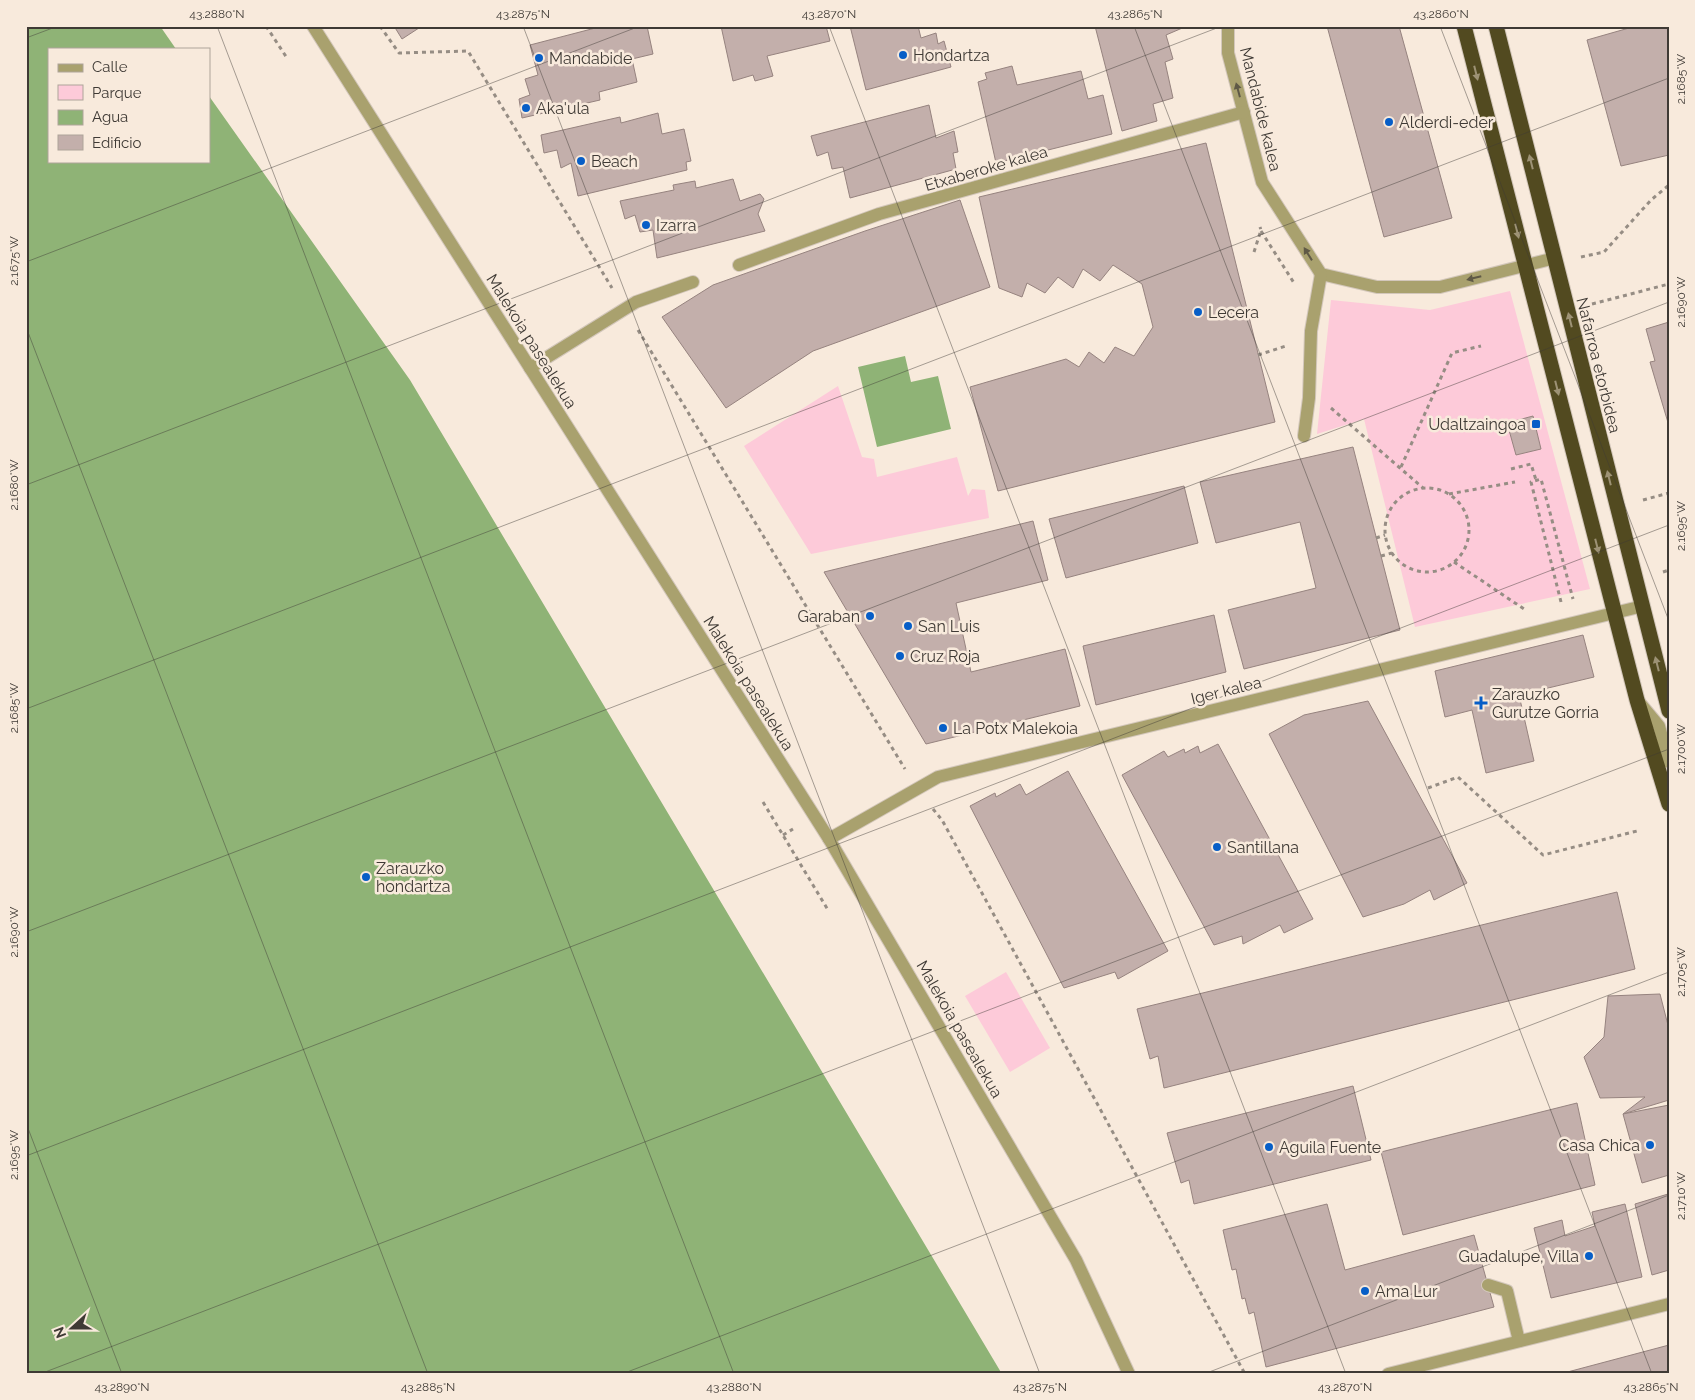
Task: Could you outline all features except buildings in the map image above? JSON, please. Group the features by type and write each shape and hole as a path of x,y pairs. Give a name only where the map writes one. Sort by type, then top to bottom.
{"highway":[{"path":"1464,26 1637,700 1669,804"},
{"name":"Nafarroa etorbidea","path":"1496,26 1669,711"}],"street":[{"name":"Malekoia pasealekua","path":"313,26 829,839 1076,1260 1129,1374"},
{"name":"Mandabide kalea","path":"1228,26 1228,53 1262,182 1321,274"},
{"name":"Etxaberoke kalea","path":"739,265 880,214 1244,112"},
{"path":"1304,436 1309,398 1312,331 1321,274 1377,287 1440,287 1555,258"},
{"path":"530,368 636,302 692,282"},
{"name":"Iger kalea","path":"829,839 938,777 1643,606"},
{"path":"1637,700 1659,726 1669,762"},
{"path":"1488,1285 1507,1291 1519,1341"},
{"path":"1388,1374 1669,1304"}],"path":[{"path":"266,26 287,58"},
{"path":"380,26 399,53 468,51 898,758"},
{"path":"1578,257 1604,252 1651,200 1669,185"},
{"path":"1261,230 1295,286"},
{"path":"1590,305 1669,284"},
{"path":"1401,467 1452,353 1481,346"},
{"path":"1325,403 1423,488"},
{"path":"1511,469 1531,464 1536,480"},
{"path":"1542,479 1572,623 1531,482 1536,480 1542,479"},
{"path":"1449,494 1515,482"},
{"path":"1423,488 1436,489 1449,494 1459,502 1468,526 1468,540 1463,552 1454,562 1443,569 1428,572 1414,570 1401,564 1392,553 1385,535 1386,522 1391,509 1399,499 1410,492 1423,488"},
{"path":"1643,500 1669,493"},
{"path":"1376,538 1385,535"},
{"path":"1381,556 1392,553"},
{"path":"1454,562 1552,628"},
{"path":"1663,572 1669,570"},
{"path":"1428,788 1458,778 1543,855 1637,831"},
{"path":"763,802 828,910"},
{"path":"942,820 1245,1374"}],"green space":[{"path":"1510,291 1590,589 1415,627 1364,419 1317,434 1331,300 1430,310"},
{"path":"838,386 862,457 874,459 877,477 957,457 968,496 972,489 985,490 989,518 811,554 744,446"},
{"path":"1006,972 1050,1048 1010,1072 965,996"}],"water":[{"name":"Zarauzko hondartza","path":"26,26 160,26 175,48 48,48 48,162 210,162 210,97 410,380 1002,1374 26,1374"},
{"path":"905,356 911,382 938,376 951,429 877,447 858,367"}],"place":[{"name":"Hondartza","path":"903,55"},
{"name":"Mandabide","path":"539,58"},
{"name":"Aka'ula","path":"526,108"},
{"name":"Alderdi-eder","path":"1389,122"},
{"name":"Beach","path":"581,161"},
{"name":"Izarra","path":"646,225"},
{"name":"Lecera","path":"1198,312"},
{"name":"Udaltzaingoa","path":"1536,424"},
{"name":"Garaban","path":"870,616"},
{"name":"San Luis","path":"908,626"},
{"name":"Cruz Roja","path":"900,656"},
{"name":"Zarauzko Gurutze Gorria","path":"1481,703"},
{"name":"La Potx Malekoia","path":"943,728"},
{"name":"Santillana","path":"1217,847"},
{"name":"Zarauzko hondartza","path":"366,877"},
{"name":"Casa Chica","path":"1650,1145"},
{"name":"Aguila Fuente","path":"1269,1147"},
{"name":"Guadalupe, Villa","path":"1589,1256"},
{"name":"Ama Lur","path":"1365,1291"}]}
